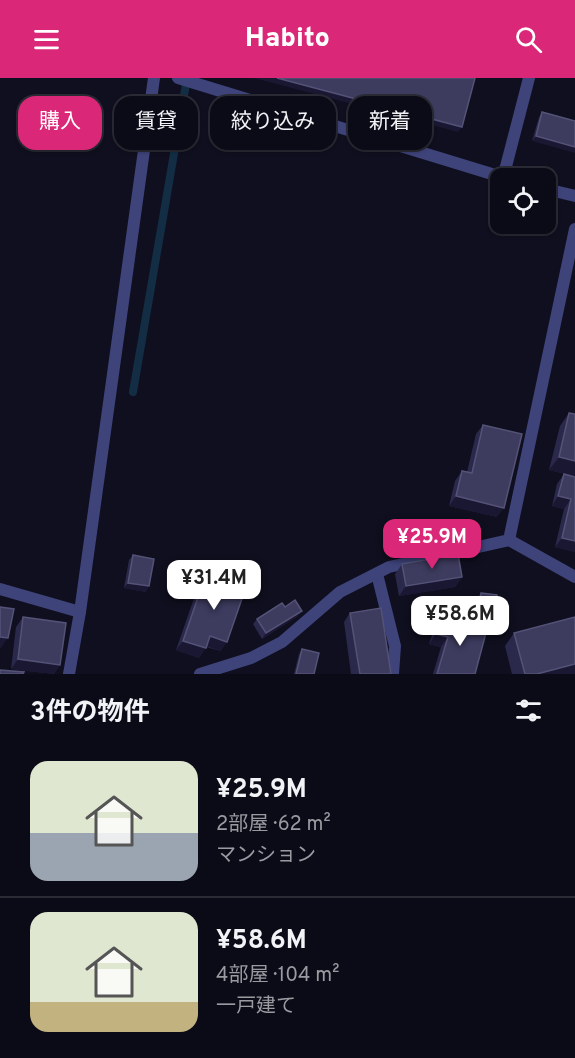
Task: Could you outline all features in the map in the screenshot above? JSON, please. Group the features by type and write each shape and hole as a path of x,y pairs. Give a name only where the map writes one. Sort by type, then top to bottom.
{"street":[{"path":"69,674 80,612 154,78"},
{"path":"178,78 490,174"},
{"path":"506,168 529,78"},
{"path":"556,191 575,196"},
{"path":"509,540 575,229"},
{"path":"200,674 227,670 282,642 340,592 389,567 509,540 575,577"},
{"path":"377,574 395,646 393,674"},
{"path":"0,589 80,612"}],"building":[{"path":"277,78 475,78 462,127 432,119 432,96 348,97"},
{"path":"542,112 575,121 575,147 536,136"},
{"path":"569,413 575,414 575,461 559,457"},
{"path":"483,425 522,434 504,508 456,496 462,471 472,473"},
{"path":"564,474 575,477 575,541 562,538 571,499 558,496"},
{"path":"458,554 462,577 406,586 402,564"},
{"path":"133,555 154,559 149,586 128,583"},
{"path":"206,574 246,587 227,642 210,636 206,648 183,641"},
{"path":"481,593 497,595 494,620 478,618"},
{"path":"295,600 302,611 266,633 257,619 282,603 285,607"},
{"path":"0,607 14,609 8,638 0,637"},
{"path":"381,608 391,674 360,674 350,613"},
{"path":"441,616 487,629 475,674 437,674 448,637 436,634"},
{"path":"23,617 66,623 60,665 18,659"},
{"path":"575,617 575,664 537,674 525,674 514,633"},
{"path":"302,649 319,653 314,674 296,674"},
{"path":"0,670 24,672 23,674 0,674"}],"waterway":[{"path":"133,392 187,78"}]}
